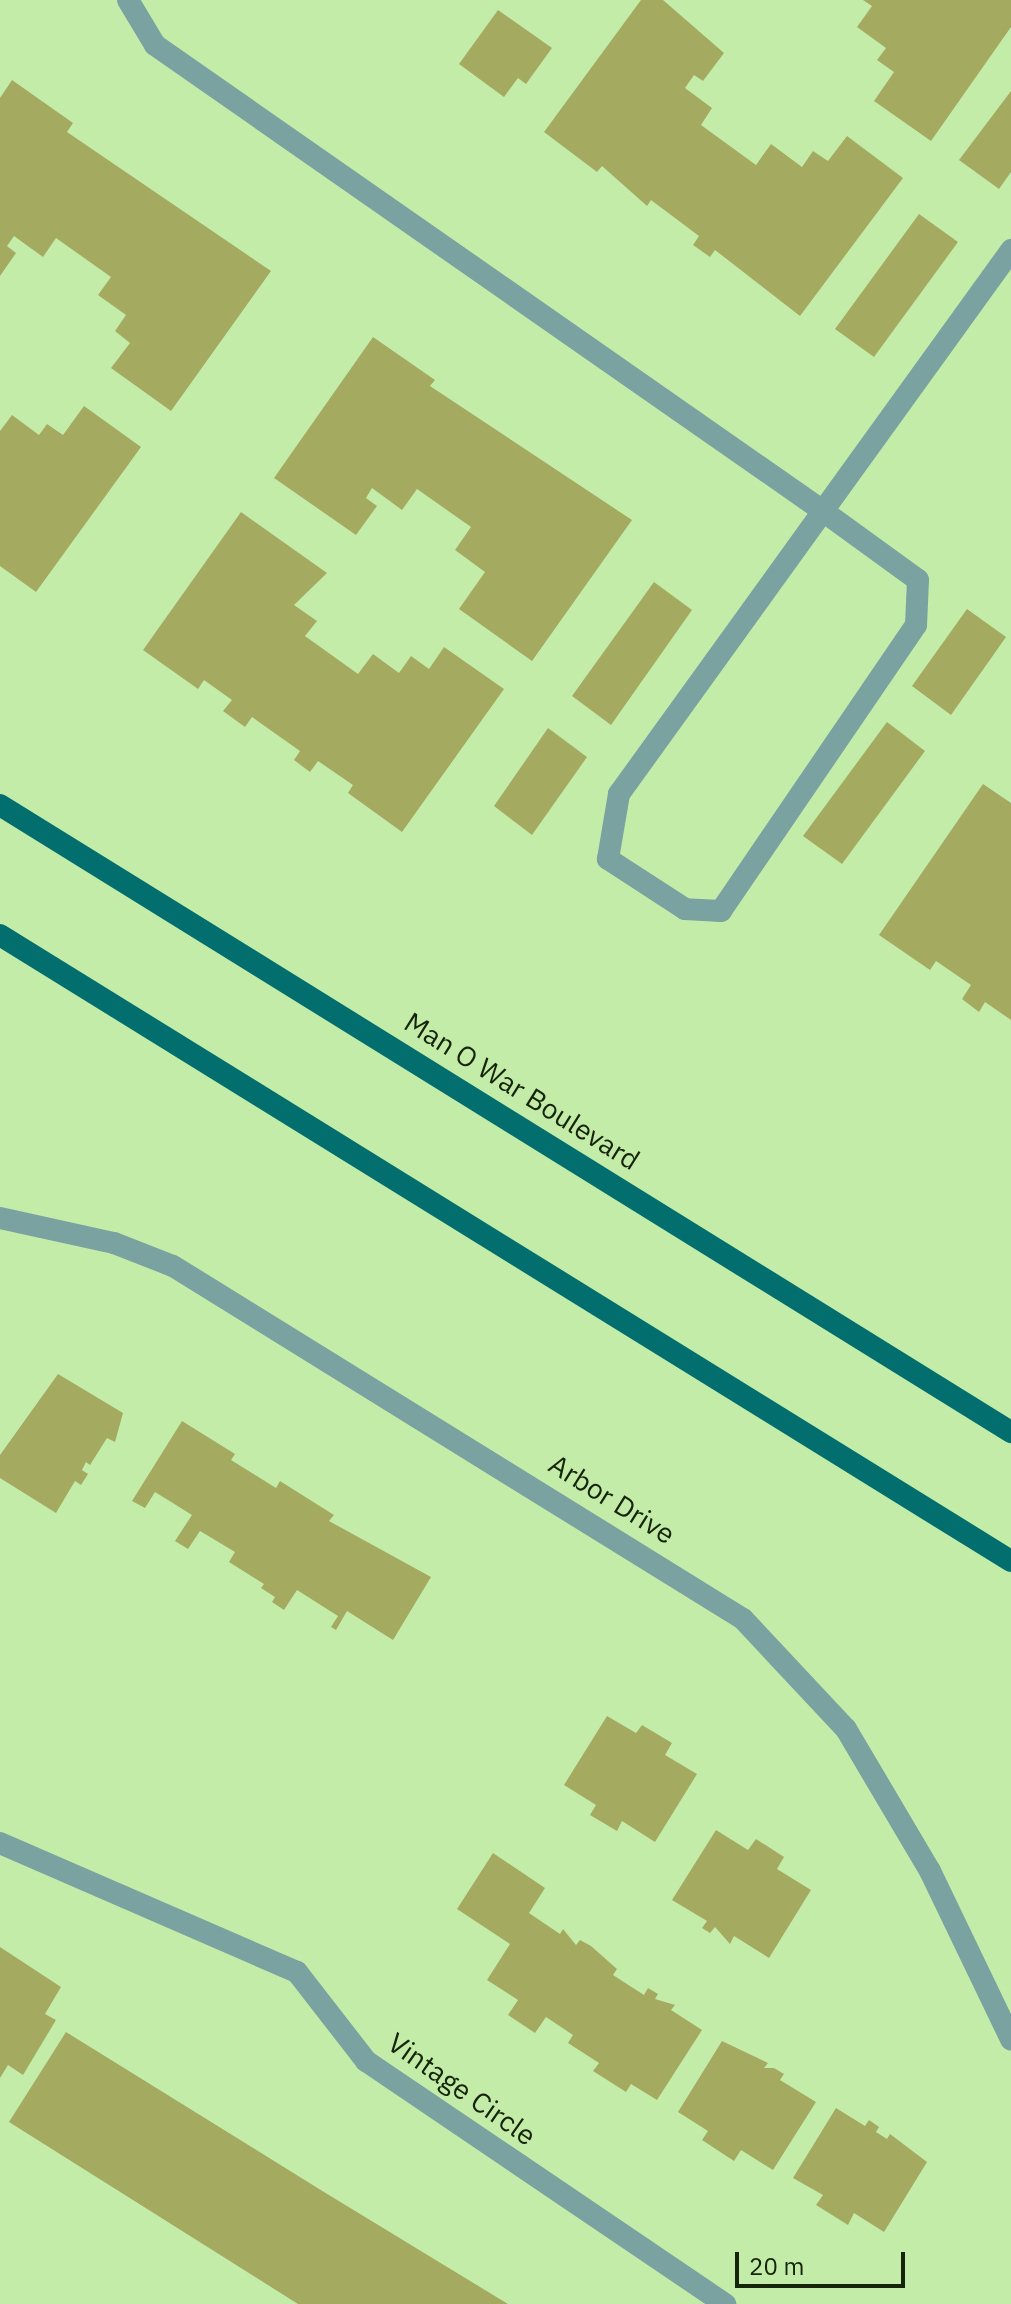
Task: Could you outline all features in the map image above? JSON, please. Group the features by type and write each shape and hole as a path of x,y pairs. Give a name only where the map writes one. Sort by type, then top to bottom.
{"main road":[{"name":"Man O War Boulevard","path":"0,805 1011,1432"},
{"path":"0,935 1011,1561"}],"street":[{"path":"128,0 155,45 823,511 918,580 916,625 721,911 685,909 608,859 619,794 823,511 1011,250"},
{"name":"Arbor Drive","path":"0,1218 114,1243 173,1266 743,1619 846,1729 930,1871 1011,2039"},
{"name":"Vintage Circle","path":"0,1843 297,1972 366,2061 725,2304"}],"building":[{"path":"641,0 663,0 724,53 703,81 694,75 685,88 712,108 701,125 756,165 771,144 802,167 813,151 828,161 847,136 903,178 800,316 715,250 710,257 693,245 699,236 651,200 647,206 602,166 597,172 544,132"},
{"path":"863,0 1011,0 1011,27 931,141 874,101 894,72 877,60 886,48 857,27 872,6"},
{"path":"498,10 552,48 526,84 518,78 504,97 459,64"},
{"path":"12,80 73,123 67,132 271,271 171,411 111,368 130,343 115,331 126,315 98,295 111,277 56,238 43,257 14,236 7,246 16,253 0,276 0,98"},
{"path":"1011,91 1011,172 999,189 959,160"},
{"path":"919,214 958,242 874,357 835,329"},
{"path":"373,337 435,380 430,386 632,520 532,661 459,609 485,572 455,550 471,527 417,489 402,510 372,488 366,498 377,506 356,535 274,478"},
{"path":"84,406 141,447 36,592 0,566 0,431 12,415 39,435 47,424 63,435"},
{"path":"241,512 327,573 294,605 317,621 305,636 358,674 373,654 399,673 411,656 429,669 444,647 504,689 402,832 348,793 353,785 318,761 310,772 294,760 300,751 252,717 245,727 223,711 232,700 204,680 198,689 143,650"},
{"path":"654,582 692,610 611,725 572,696"},
{"path":"967,609 1006,637 951,715 912,686"},
{"path":"887,722 925,751 842,864 803,836"},
{"path":"548,728 587,757 532,835 494,806"},
{"path":"983,784 1011,803 1011,1020 985,1002 979,1012 962,999 971,985 936,961 930,970 879,935"},
{"path":"58,1374 123,1413 115,1442 107,1438 90,1465 86,1462 82,1470 88,1474 81,1485 75,1481 56,1513 0,1478 0,1455"},
{"path":"182,1421 235,1454 231,1460 276,1488 280,1481 334,1515 329,1521 431,1577 393,1640 347,1611 336,1630 331,1627 338,1616 297,1590 284,1610 272,1602 275,1597 261,1588 264,1584 229,1562 235,1552 200,1531 188,1549 175,1541 192,1515 155,1492 145,1508 132,1501"},
{"path":"607,1716 636,1733 642,1725 672,1743 665,1755 697,1774 655,1842 622,1821 617,1831 590,1815 596,1805 564,1785"},
{"path":"716,1830 748,1850 756,1839 784,1857 777,1869 811,1890 769,1958 734,1936 730,1944 715,1927 710,1933 702,1928 707,1921 672,1900"},
{"path":"493,1853 545,1888 529,1913 560,1934 563,1929 576,1945 580,1940 591,1946 617,1969 613,1975 644,1995 648,1988 658,1994 655,1999 675,2005 671,2010 702,2030 657,2100 631,2084 626,2092 593,2071 599,2063 568,2043 573,2035 546,2017 535,2033 508,2015 518,2000 487,1980 510,1944 457,1909"},
{"path":"0,1947 61,1987 45,2014 56,2020 23,2075 8,2065 0,2078"},
{"path":"66,2032 508,2304 298,2304 9,2122"},
{"path":"722,2041 768,2063 764,2068 774,2068 784,2074 780,2080 816,2102 773,2170 741,2150 734,2161 702,2140 708,2131 678,2112"},
{"path":"836,2108 865,2126 869,2120 879,2127 876,2132 887,2139 890,2134 927,2162 884,2232 854,2213 848,2225 816,2205 823,2195 793,2178"}]}
